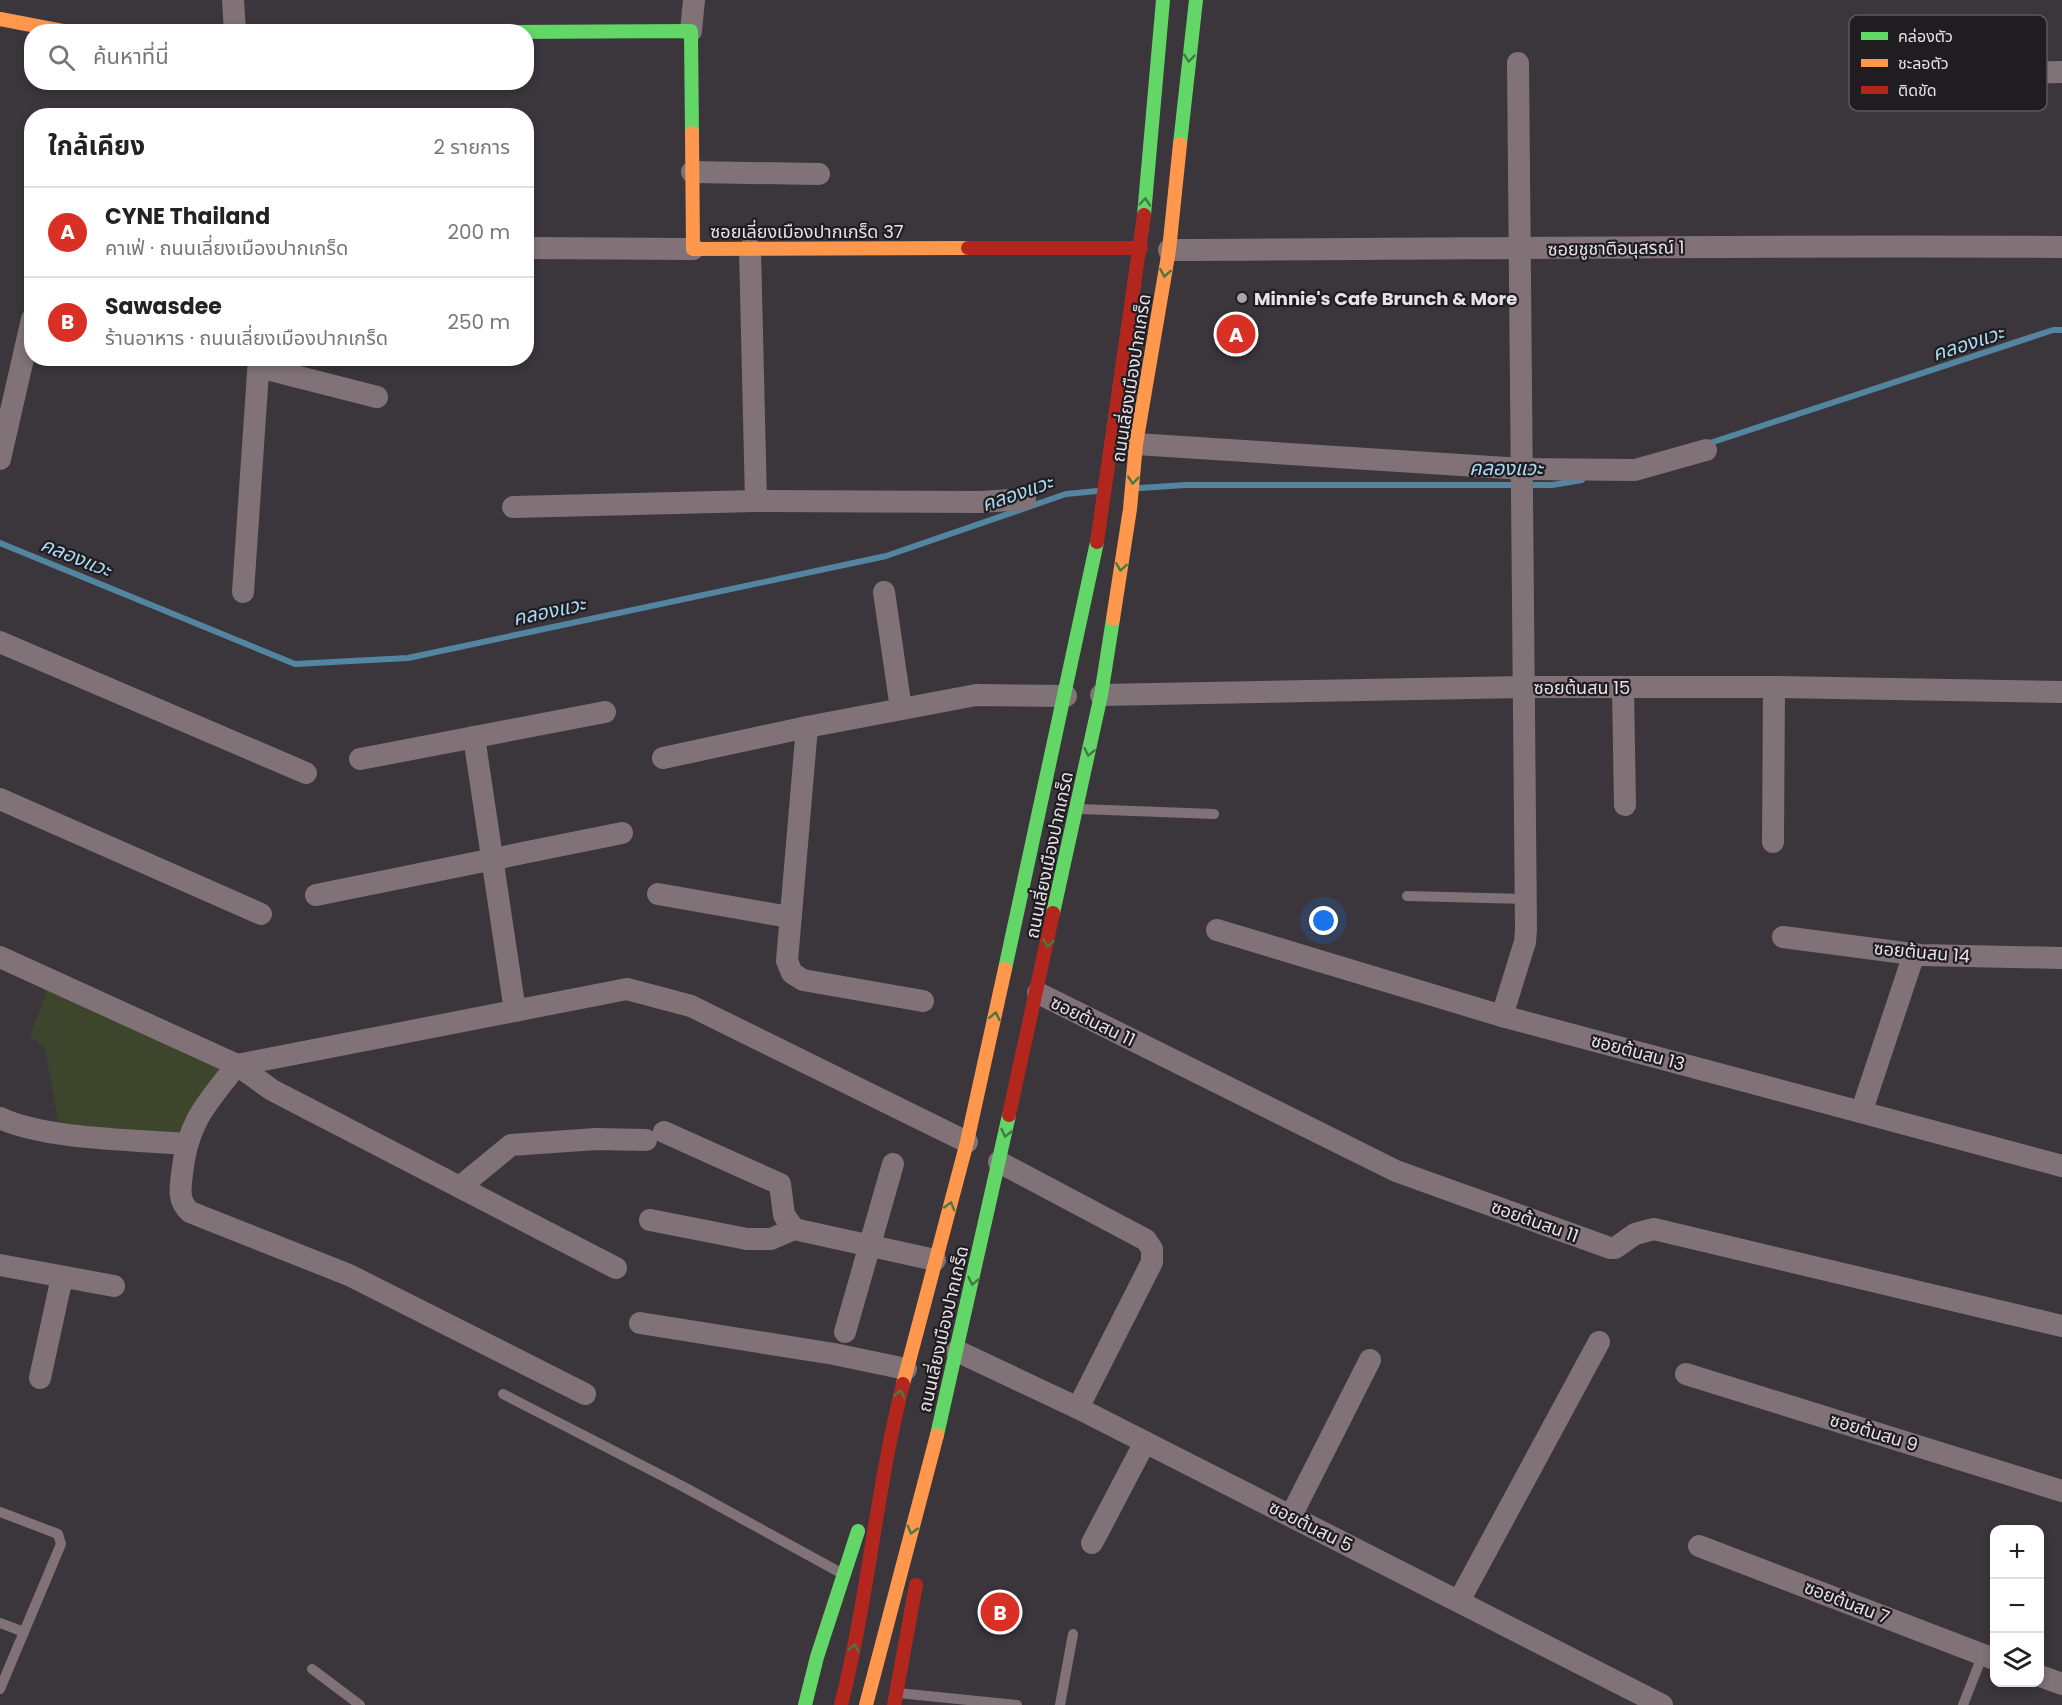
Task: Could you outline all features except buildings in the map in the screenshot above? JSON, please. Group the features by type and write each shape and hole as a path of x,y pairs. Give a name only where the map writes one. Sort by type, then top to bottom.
{"main road":[{"name":"ถนนเลี่ยงเมืองปากเกร็ด","path":"841,1705 852,1662 892,1427 967,1142 1066,696 1104,510 1109,447 1141,248 1163,0"},
{"name":"ถนนเลี่ยงเมืองปากเกร็ด","path":"866,1705 948,1392 1038,993 1101,695 1130,509 1136,447 1169,250 1196,0"},
{"path":"0,19 26,24"},
{"path":"534,32 691,31"},
{"name":"ซอยเลี่ยงเมืองปากเกร็ด 37","path":"691,31 693,249 1141,248"},
{"path":"923,1546 948,1392"},
{"path":"805,1705 817,1657 892,1427"},
{"path":"896,1699 919,1569"}],"street":[{"path":"233,0 234,24"},
{"path":"691,31 694,0"},
{"path":"1502,1016 1525,942 1526,899 1518,63"},
{"path":"2047,72 2062,72"},
{"path":"692,172 819,174"},
{"name":"ซอยชูชาติอนุสรณ์ 1","path":"1169,250 1521,249 1764,245 2062,248"},
{"path":"534,248 693,249"},
{"path":"750,249 756,501"},
{"path":"0,459 24,354"},
{"path":"243,592 259,366"},
{"path":"269,366 377,397"},
{"path":"1136,447 1523,472 1635,470 1706,450"},
{"path":"513,507 756,501 980,502 1025,499"},
{"path":"884,591 901,709"},
{"path":"0,642 306,773"},
{"name":"ซอยต้นสน 15","path":"1101,695 1523,687 1774,687 2062,692"},
{"path":"1623,687 1625,805"},
{"path":"1773,842 1774,687"},
{"path":"663,759 807,727 976,695 1066,696"},
{"path":"360,759 605,712"},
{"path":"807,727 789,917 787,961 792,973 802,980 923,1001"},
{"path":"474,737 515,1011"},
{"path":"0,799 261,914"},
{"path":"316,895 622,833"},
{"path":"658,894 789,917"},
{"name":"ซอยต้นสน 13","path":"1217,930 1502,1016 1862,1110 2062,1166"},
{"name":"ซอยต้นสน 14","path":"1783,937 1914,954 2062,958"},
{"path":"1862,1110 1914,954"},
{"path":"0,957 237,1065 273,1090 616,1268"},
{"path":"585,1394 349,1275 190,1212 182,1204 180,1191 185,1144 203,1108 237,1065 627,989 691,1006 967,1142"},
{"name":"ซอยต้นสน 11","path":"1038,993 1396,1172 1610,1248 1615,1248 1644,1230 1654,1229 2062,1326"},
{"path":"0,1118 60,1133 185,1144"},
{"path":"461,1186 511,1145 655,1136 780,1184 784,1215 794,1229"},
{"path":"999,1162 1146,1240 1152,1250 1152,1262 1078,1408"},
{"path":"845,1332 893,1164"},
{"path":"650,1220 747,1239 771,1239 794,1229 935,1260"},
{"path":"0,1265 114,1286"},
{"path":"40,1378 62,1276"},
{"path":"640,1323 834,1354 906,1369"},
{"path":"1459,1601 1599,1342"},
{"name":"ซอยต้นสน 5","path":"957,1352 1078,1408 1662,1705"},
{"path":"1292,1516 1370,1360"},
{"name":"ซอยต้นสน 9","path":"1686,1374 2062,1491"},
{"path":"1092,1543 1144,1442"},
{"name":"ซอยต้นสน 7","path":"1699,1546 1989,1657"},
{"path":"2044,1677 2062,1684"}],"lane":[{"path":"1077,809 1214,814"},
{"path":"1407,897 1526,899"},
{"path":"503,1394 684,1487 844,1574"},
{"path":"0,1512 58,1534 61,1544 0,1689"},
{"path":"0,1623 24,1632"},
{"path":"1060,1705 1073,1634"},
{"path":"1963,1705 1989,1657"},
{"path":"312,1670 360,1705"},
{"path":"896,1699 1017,1705"}],"green space":[{"path":"51,980 237,1065 185,1144 60,1133 45,1048 30,1036"}],"waterway":[{"name":"คลองแวะ","path":"1707,444 2053,330 2062,330"},
{"name":"คลองแวะ","path":"1527,485 1552,485 1582,480"},
{"name":"คลองแวะ","path":"1140,488 1185,485 1517,485"},
{"name":"คลองแวะ","path":"0,543 295,664 408,658 886,556 1066,494 1097,491"}],"traffic: fast":[{"path":"1144,215 1163,0"},
{"path":"1180,144 1196,0"},
{"path":"534,32 691,31 692,133"},
{"path":"1005,969 1097,542"},
{"path":"1053,913 1101,695 1113,619"},
{"path":"937,1435 1009,1115"},
{"path":"805,1705 817,1657 858,1531"}],"traffic: slow":[{"path":"0,19 26,24"},
{"path":"692,133 693,249 968,248"},
{"path":"1113,619 1130,509 1136,444 1169,250 1180,144"},
{"path":"903,1384 967,1142 1005,969"},
{"path":"866,1705 937,1435"}],"traffic: jam":[{"path":"1097,542 1144,215"},
{"path":"968,248 1141,248"},
{"path":"1009,1115 1053,913"},
{"path":"841,1705 903,1384"},
{"path":"894,1705 916,1585"}],"place":[{"name":"Minnie's Cafe Brunch & More","path":"1242,298"},
{"name":"CYNE Thailand","path":"1236,334"},
{"name":"Sawasdee","path":"1000,1612"}]}
